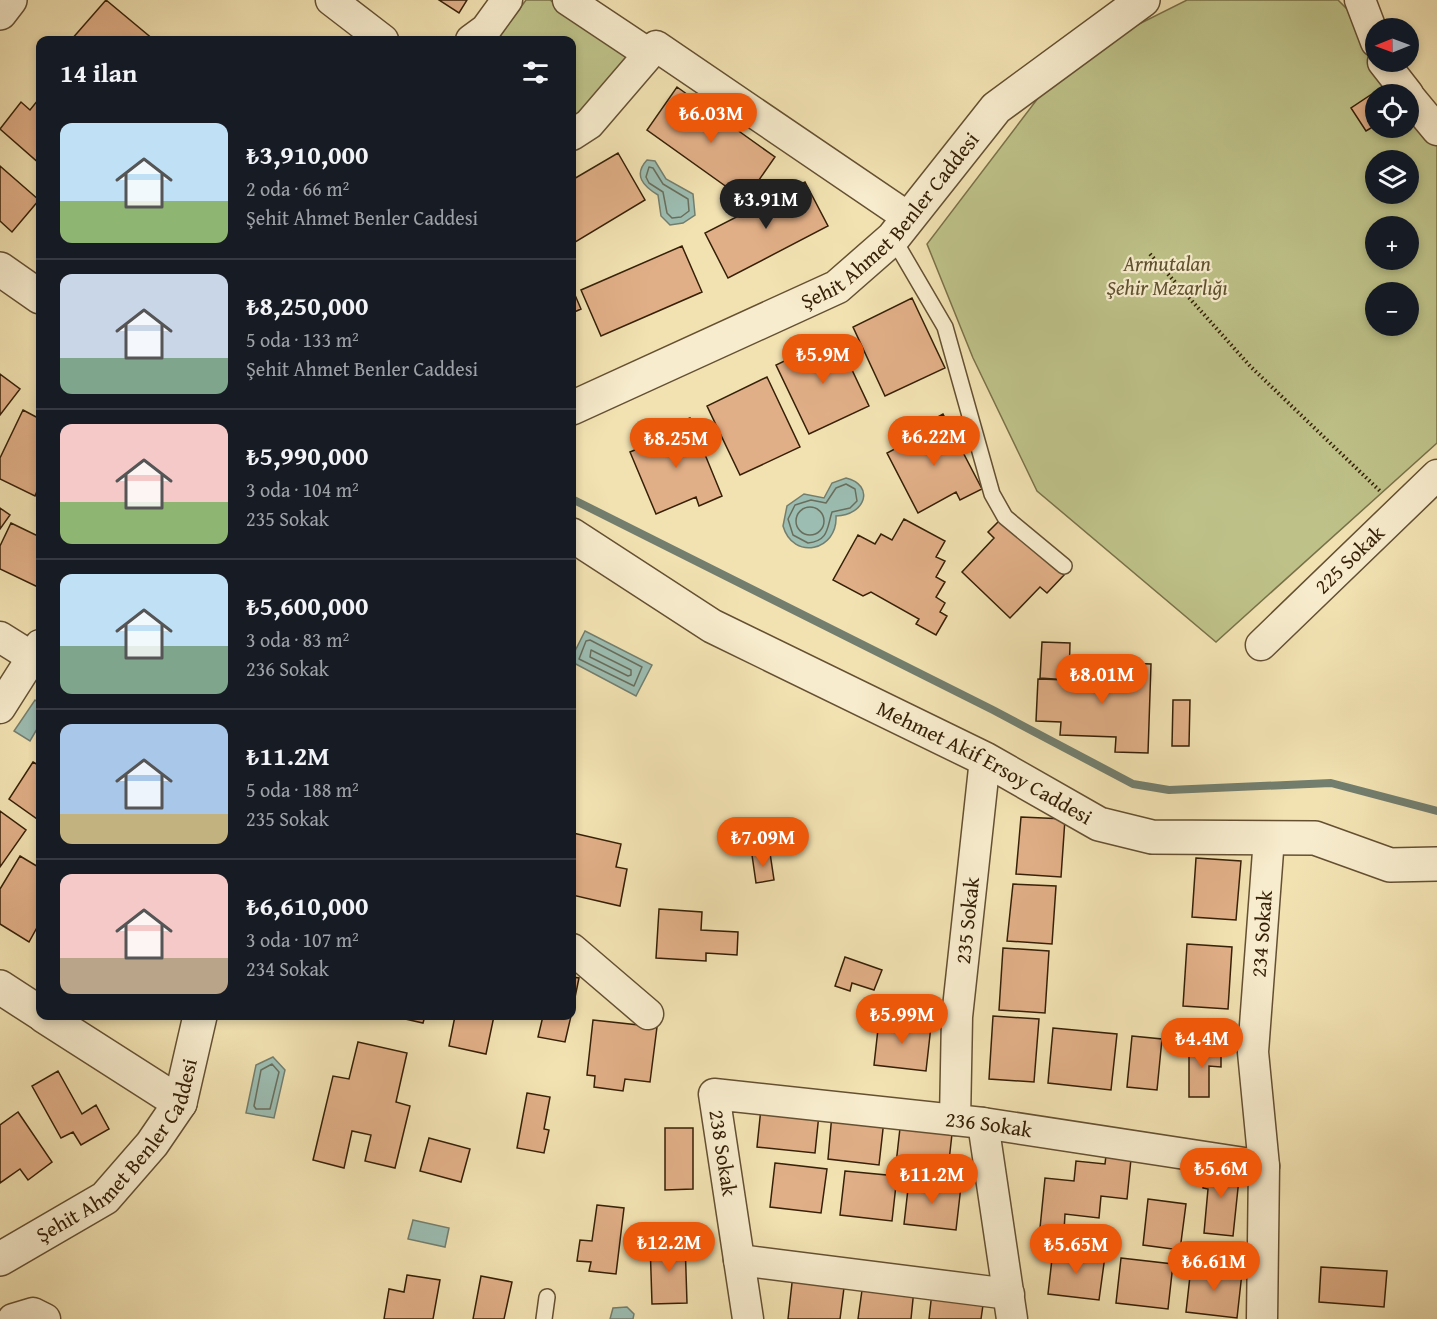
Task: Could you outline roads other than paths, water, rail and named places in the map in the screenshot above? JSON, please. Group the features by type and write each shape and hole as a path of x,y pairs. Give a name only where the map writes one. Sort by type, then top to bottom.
{"street":[{"path":"0,13 10,0"},
{"path":"331,0 351,31 368,36"},
{"path":"476,36 486,29 507,0"},
{"path":"568,0 649,54"},
{"name":"Şehit Ahmet Benler Caddesi","path":"576,406 837,287 901,228 996,108 1143,0"},
{"path":"1360,0 1367,18"},
{"path":"576,132 589,124 656,46 901,228"},
{"path":"1391,72 1400,84"},
{"path":"1419,108 1437,130"},
{"path":"0,269 36,294"},
{"name":"225 Sokak","path":"1262,645 1400,511 1433,487"},
{"name":"Mehmet Akif Ersoy Caddesi","path":"576,538 712,626 985,759 1099,824 1152,837 1315,838 1390,865 1437,864"},
{"path":"0,637 36,654"},
{"path":"0,708 36,658"},
{"name":"235 Sokak","path":"739,1260 1010,1306 969,1121 957,1017 985,759"},
{"name":"234 Sokak","path":"1262,1319 1264,1166 1252,1052 1269,837"},
{"path":"576,952 648,1014"},
{"path":"0,987 36,1010"},
{"path":"51,1020 180,1103"},
{"name":"Şehit Ahmet Benler Caddesi","path":"0,1259 105,1198 152,1144 180,1103 199,1020"},
{"name":"236 Sokak","path":"714,1094 969,1121 1264,1166"},
{"name":"238 Sokak","path":"714,1094 748,1319"},
{"path":"13,1319 33,1313 45,1319"}],"lane":[{"path":"901,228 945,327 992,494 1005,517 1064,566"},
{"path":"544,1319 548,1297"}],"water":[{"path":"647,160 655,161 666,179 693,194 695,215 683,223 670,225 661,216 658,195 644,184 640,175"},
{"path":"846,478 861,487 863,499 860,505 854,511 836,516 835,528 823,544 805,547 796,544 788,537 783,526 787,506 804,494 824,498 832,483"},
{"path":"585,631 652,665 636,696 576,664 576,649"},
{"path":"35,700 36,731 30,741 14,731"},
{"path":"273,1057 285,1070 274,1118 246,1113 256,1065"},
{"path":"413,1220 449,1228 445,1247 408,1239"},
{"path":"627,1307 634,1314 633,1319 610,1319 613,1308"}],"waterway":[{"path":"576,501 993,710 1133,784 1169,790 1331,783 1437,811"}],"park label":[{"name":"Armutalan Şehir Mezarlığı","path":"1167,276"}]}
